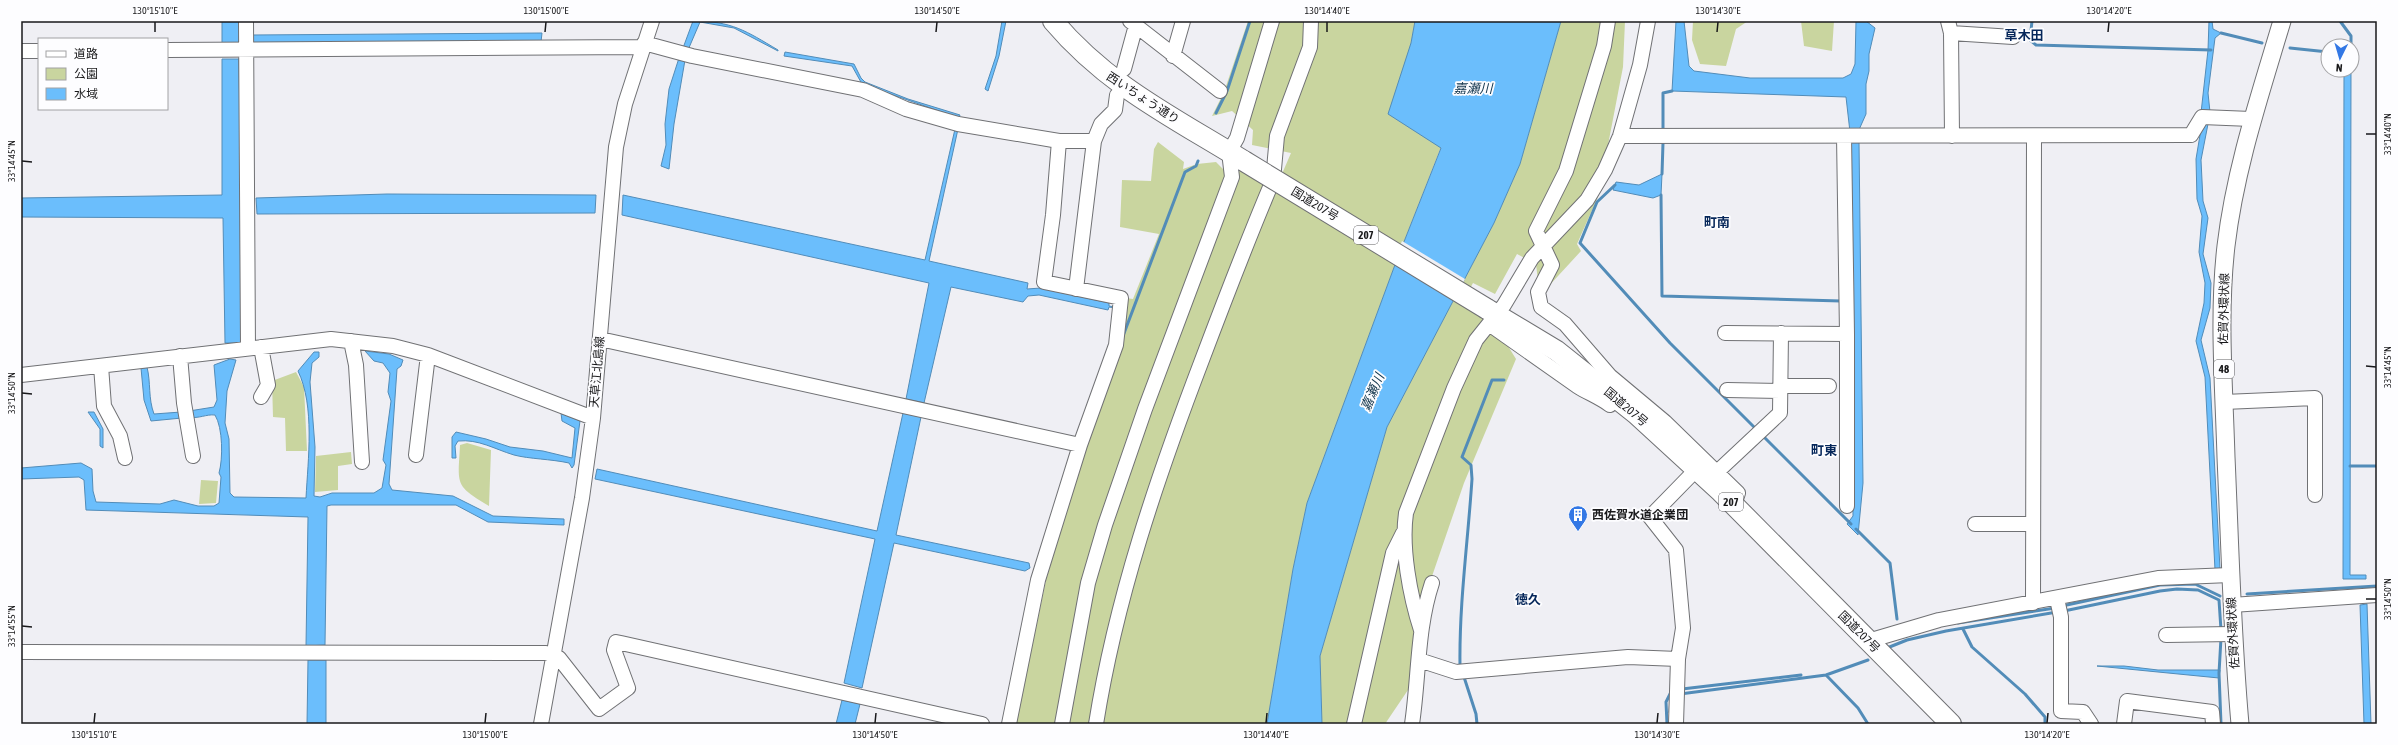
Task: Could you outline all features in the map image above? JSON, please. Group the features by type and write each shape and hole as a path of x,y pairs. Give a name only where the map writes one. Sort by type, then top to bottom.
{"highway":[{"name":"西いちょう通り","path":"1053,21 1095,65 1127,90 1237,156"},
{"name":"国道207号","path":"1237,156 1491,316 1556,351 1636,414 1717,480 1734,505 1951,724"}],"main road":[{"name":"佐賀外環状線","path":"2240,724 2232,634 2224,402 2223,294 2226,247 2232,205 2252,119 2282,21"}],"street":[{"path":"246,21 236,49 247,206 244,349 268,385 261,397"},
{"name":"天草江北島線","path":"541,724 582,498 593,418 616,147 625,104 652,21"},
{"path":"1173,56 1183,21"},
{"path":"1062,724 1090,576 1145,409 1232,177 1237,156 1237,138 1272,21"},
{"path":"1096,724 1122,598 1146,518 1168,451 1273,180 1278,136 1310,46 1311,21"},
{"path":"1608,21 1604,46 1566,171 1536,232 1542,249 1552,265 1538,292 1541,307 1565,324 1610,376 1665,422 1717,480"},
{"path":"1421,630 1413,603 1403,533 1406,513 1454,388 1476,340 1532,258 1587,200 1605,170 1620,136 1640,65 1648,21"},
{"path":"1124,69 1133,23 1173,56 1220,91"},
{"path":"1952,136 1950,27 2013,37"},
{"path":"168,50 643,45 863,90 906,109 958,124 1059,141 1094,141"},
{"path":"21,51 38,51"},
{"path":"1076,289 1094,141 1101,124 1115,110 1118,95"},
{"path":"1620,136 2191,136 2202,118 2252,119"},
{"path":"1844,136 1847,334 1847,506"},
{"path":"2033,603 2034,136"},
{"path":"1009,724 1038,580 1080,445 1116,345 1121,298 1044,282 1053,215 1059,141"},
{"path":"1491,316 1576,386 1590,394 1596,394 1632,422 1705,489 1717,480 1780,414 1781,333"},
{"path":"1725,333 1847,334"},
{"path":"21,376 331,339 394,346 428,355 593,418"},
{"path":"600,339 1080,445"},
{"path":"351,341 356,365 362,462"},
{"path":"416,455 428,355"},
{"path":"180,356 184,403 193,456"},
{"path":"102,366 104,406 120,436 125,458"},
{"path":"1727,390 1829,386"},
{"path":"2224,402 2315,398 2315,495"},
{"path":"1676,724 1678,659 1683,628 1676,550 1650,517 1690,476"},
{"path":"1975,524 2034,524"},
{"path":"1354,724 1393,552 1403,533"},
{"path":"1868,641 1939,620 2057,599 2158,578 2230,575"},
{"path":"1412,724 1421,630 1425,603 1432,583"},
{"path":"2232,605 2377,596"},
{"path":"2057,599 2060,617 2061,711 2083,712 2091,724"},
{"path":"2166,635 2232,634"},
{"path":"21,652 546,654 559,658 599,709 628,688 614,650 616,642 982,724"},
{"path":"1419,660 1456,672 1628,657 1678,659"},
{"path":"2124,724 2127,701 2212,712 2213,724"}],"green space":[{"path":"1248,21 1415,21 1411,43 1441,147 1396,262 1307,503 1293,569 1267,724 1016,724 1046,580 1087,445 1126,298 1133,299 1159,234 1120,227 1122,180 1151,181 1154,149 1158,142 1184,162 1183,169 1197,164 1216,162 1230,176 1242,170 1275,190 1291,153 1252,145 1253,130 1232,111 1212,116 1224,92"},
{"path":"1561,21 1625,21 1623,67 1598,197 1577,244 1581,251 1547,288 1538,281 1536,264 1517,254 1495,294 1473,283 1462,303 1485,318 1482,332 1503,338 1516,359 1464,483 1429,585 1410,687 1385,724 1322,724 1320,656 1387,427 1494,223 1520,164"},
{"path":"1693,21 1748,21 1736,29 1726,66 1700,64 1692,40"},
{"path":"1801,21 1834,21 1832,51 1804,46"},
{"path":"296,372 304,387 307,451 286,451 285,418 273,417 272,381"},
{"path":"467,443 491,450 489,506 469,493 461,483 459,476 460,445"},
{"path":"351,452 352,464 338,466 338,490 315,492 316,456"},
{"path":"201,480 218,481 216,503 199,504"}],"water":[{"path":"222,21 240,21 239,43 222,43"},
{"path":"693,21 707,21 738,28 757,37 778,51 734,28 700,22 688,50 683,48"},
{"path":"1002,21 1006,21 999,56 988,91 985,89 996,56"},
{"name":"嘉瀬川","path":"1415,21 1561,21 1520,164 1494,223 1387,427 1320,656 1322,724 1267,724 1293,569 1307,503 1396,262 1441,148 1388,114 1411,43"},
{"path":"1676,21 1684,21 1689,66 1694,71 1750,78 1843,78 1851,74 1855,64 1856,21 1866,21 1875,28 1869,54 1869,71 1866,84 1866,114 1858,132 1850,132 1846,97 1672,91"},
{"path":"2209,21 2212,21 2213,29 2221,33 2215,38 2208,93 2210,112 2201,113 2208,50"},
{"path":"542,33 541,42 253,45 252,35"},
{"path":"785,52 854,64 861,78 865,82 908,99 960,115 959,118 862,84 852,66 784,56"},
{"path":"679,58 685,60 674,124 669,169 661,166 666,145 665,124 669,89"},
{"path":"222,59 239,59 243,329 240,343 225,343 223,218 21,217 21,198 222,195"},
{"path":"2344,78 2351,78 2350,575 2366,575 2366,579 2343,579"},
{"path":"2202,123 2208,124 2201,160 2203,201 2208,218 2203,254 2211,283 2210,308 2201,340 2210,378 2220,569 2215,570 2205,377 2196,341 2204,303 2205,283 2199,252 2202,216 2197,199 2196,159"},
{"path":"955,129 958,129 929,261 1028,283 1027,289 1041,288 1109,303 1109,306 1115,308 1109,307 1108,310 1039,295 1028,296 1023,302 951,287 924,403 906,399 929,283 622,215 623,195 925,260"},
{"path":"1859,141 1863,483 1858,535 1847,524 1853,516 1850,142"},
{"path":"1662,174 1661,195 1653,198 1613,190 1616,182 1639,185"},
{"path":"387,194 596,195 595,213 257,214 256,198"},
{"path":"365,351 389,354 403,360 401,366 397,369 389,484 392,490 453,496 493,516 564,519 564,525 488,522 456,505 327,506 325,645 306,646 308,517 86,510 84,480 79,477 21,479 21,468 81,463 92,469 93,491 96,502 160,504 174,500 198,506 214,506 219,503 221,477 219,473 222,452 220,428 215,415 189,417 189,411 214,407 217,400 214,365 230,359 236,360 227,391 225,423 229,439 230,493 234,497 306,498 309,450 309,416 307,400 298,371 314,352 319,352 319,357 312,363 310,382 315,447 314,496 320,497 332,493 374,493 382,488 386,465 383,460 391,401 388,392 390,373 383,363 374,361"},
{"path":"147,367 154,414 181,412 182,418 151,421 144,400 141,368"},
{"path":"88,412 94,412 103,429 103,448 100,446 100,429"},
{"path":"561,413 580,421 574,465 572,468 569,463 514,455 480,443 466,441 458,441 455,446 456,458 452,458 452,437 456,432 486,439 510,447 543,451 572,458 575,428 562,421"},
{"path":"903,413 921,417 896,535 1029,563 1030,568 1025,571 894,543 862,688 844,683 875,539 595,479 597,469 877,531"},
{"path":"2367,604 2371,724 2364,724 2360,605"},
{"path":"308,660 326,660 326,724 307,724"},
{"path":"2097,666 2124,666 2158,670 2220,670 2219,678"},
{"path":"842,700 860,704 855,724 836,724"}],"pier":[{"path":"1402,241 1465,279 1455,298 1394,260"}],"waterway":[{"path":"1216,113 1227,91 1250,21"},
{"path":"2032,21 2030,40 2036,45 2211,50"},
{"path":"2340,21 2351,38"},
{"path":"2221,33 2262,43"},
{"path":"2290,48 2320,51"},
{"path":"1663,130 1663,93 1672,91"},
{"path":"1662,174 1663,143"},
{"path":"1123,336 1185,172 1196,166 1198,161"},
{"path":"1615,185 1597,202 1580,243 1670,343 1755,428"},
{"path":"1661,195 1662,296 1841,301"},
{"path":"1460,666 1462,596 1472,479 1471,465 1462,457 1492,380 1504,380"},
{"path":"1763,436 1851,524"},
{"path":"2350,466 2377,466"},
{"path":"1856,529 1890,563 1897,619"},
{"path":"2062,606 2160,585 2195,584 2220,596"},
{"path":"2247,594 2377,586"},
{"path":"2064,611 2160,591 2177,589 2198,590 2219,600 2221,630"},
{"path":"1958,623 2055,608"},
{"path":"1887,648 1907,640 1946,631 2057,612"},
{"path":"1963,629 1972,647 2025,694 2045,717 2045,724"},
{"path":"2221,638 2219,673 2221,724"},
{"path":"1680,694 1826,675 1868,660"},
{"path":"1682,689 1801,675"},
{"path":"1826,675 1858,708 1868,724"},
{"path":"1464,677 1476,714 1477,724"},
{"path":"1667,724 1666,702 1672,690"},
{"path":"1670,712 1671,698"}],"place":[{"name":"西佐賀水道企業団","path":"1578,532"}],"district":[{"name":"草木田","path":"2024,35"},
{"name":"町南","path":"1717,222"},
{"name":"町東","path":"1824,450"},
{"name":"徳久","path":"1528,599"}]}
